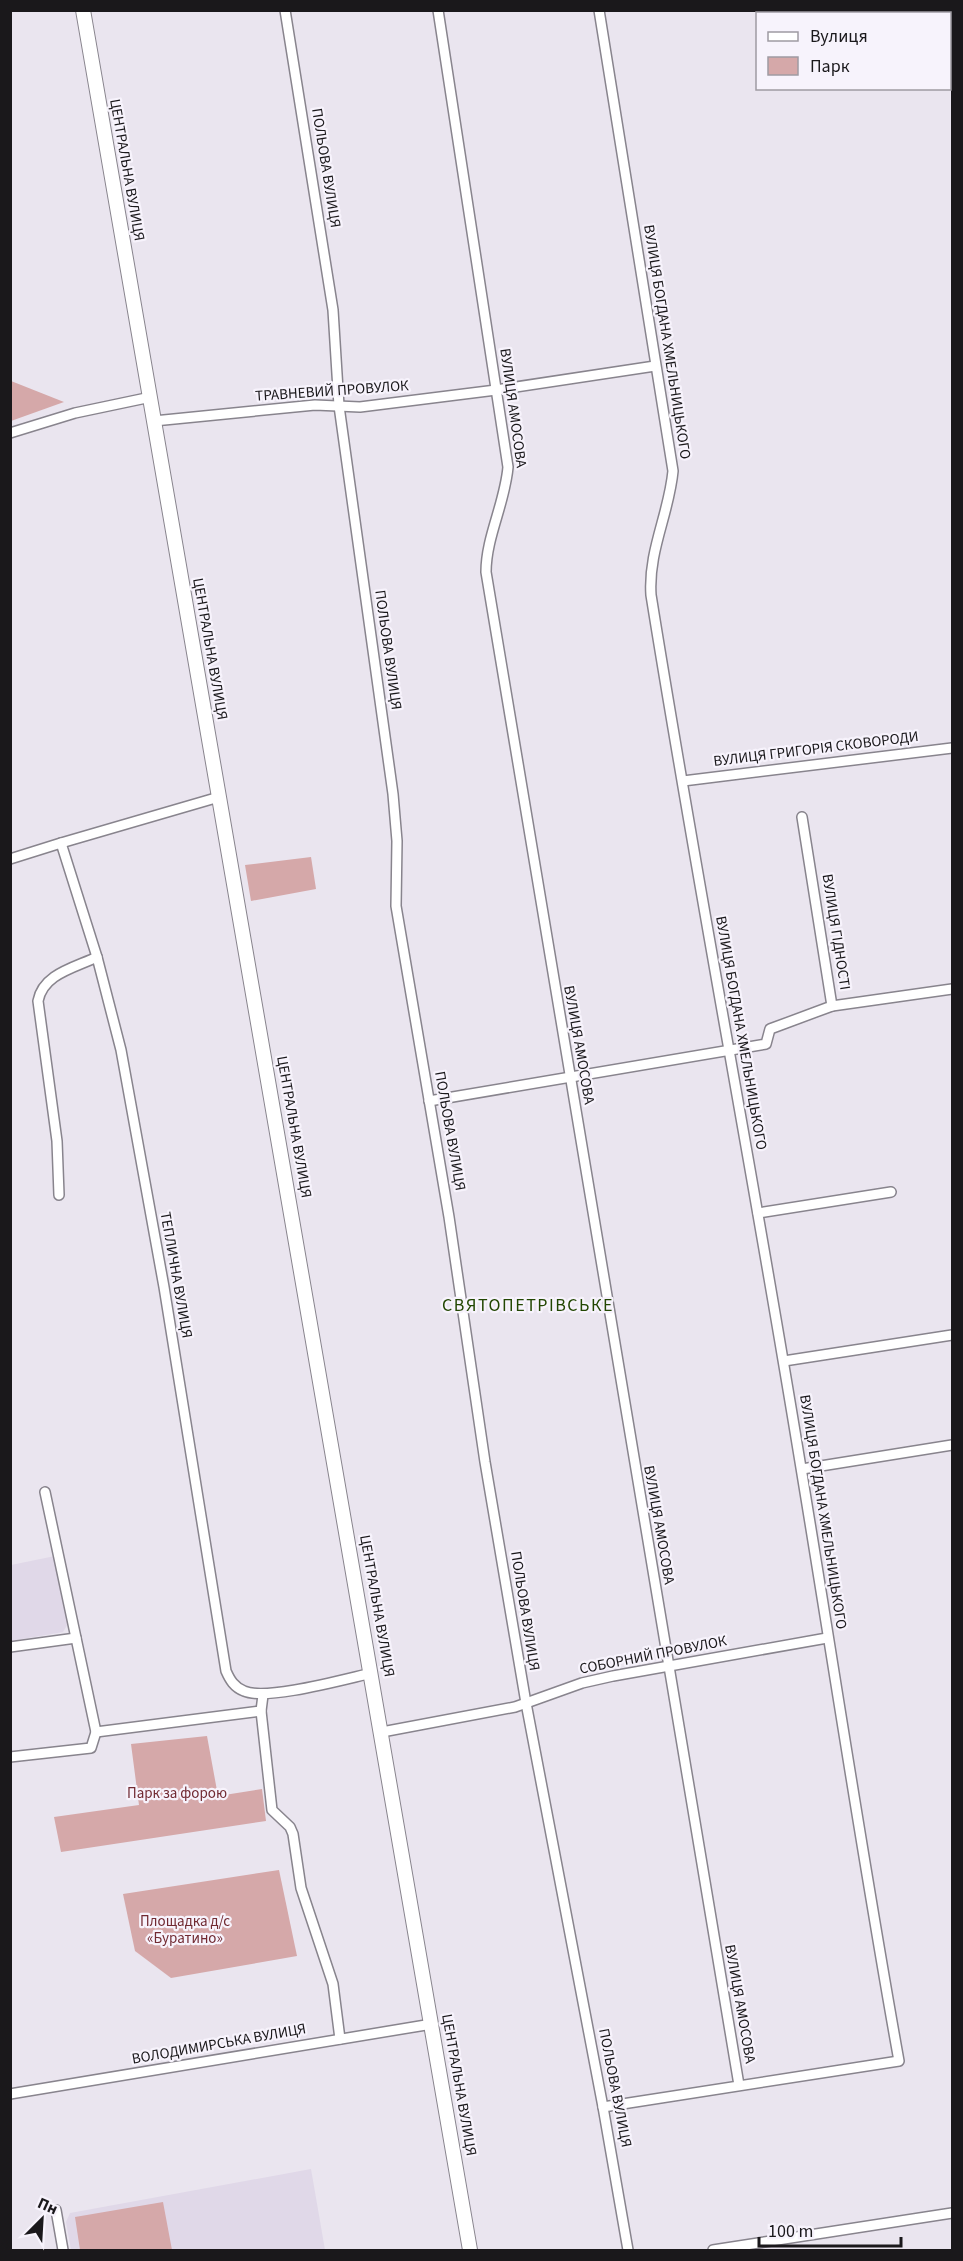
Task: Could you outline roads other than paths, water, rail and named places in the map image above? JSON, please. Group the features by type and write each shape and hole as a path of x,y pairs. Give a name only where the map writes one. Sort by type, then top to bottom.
{"main road":[{"name":"ЦЕНТРАЛЬНА ВУЛИЦЯ","path":"83,10 470,2250"}],"street":[{"name":"ПОЛЬОВА ВУЛИЦЯ","path":"285,10 333,310 339,406 393,794 397,841 396,906 526,1703 628,2250"},
{"name":"ВУЛИЦЯ АМОСОВА","path":"438,10 508,467 503,498 489,548 486,573 568,1077 739,2085"},
{"name":"ВУЛИЦЯ БОГДАНА ХМЕЛЬНИЦЬКОГО","path":"599,10 673,471 652,556 650,582 728,1050 802,1469 856,1824 899,2061 739,2085"},
{"name":"ТРАВНЕВИЙ ПРОВУЛОК","path":"154,421 315,405 360,407 496,390 655,366"},
{"path":"10,433 75,413 151,398"},
{"name":"ВУЛИЦЯ ГРИГОРІЯ СКОВОРОДИ","path":"682,781 952,748"},
{"path":"10,859 219,797"},
{"name":"ВУЛИЦЯ ГІДНОСТІ","path":"728,1050 766,1044 770,1029 832,1006 802,816"},
{"name":"ТЕПЛИЧНА ВУЛИЦЯ","path":"61,843 97,957 121,1050 160,1265 226,1671 234,1686 244,1692 263,1695 372,1673"},
{"path":"59,1195 57,1141 38,1001 40,990 48,980 97,957"},
{"path":"832,1006 952,989"},
{"path":"429,1101 728,1050"},
{"path":"758,1213 891,1192"},
{"path":"784,1362 952,1335"},
{"path":"802,1469 952,1445"},
{"path":"10,1757 91,1748 96,1732 45,1492"},
{"path":"10,1647 76,1638"},
{"name":"СОБОРНИЙ ПРОВУЛОК","path":"381,1732 526,1703 582,1683 668,1665 827,1638"},
{"path":"263,1695 261,1711 272,1810 293,1834 301,1888 333,1984 340,2038"},
{"path":"96,1732 261,1711"},
{"name":"ВОЛОДИМИРСЬКА ВУЛИЦЯ","path":"10,2094 432,2024"},
{"path":"603,2107 739,2085"},
{"path":"56,2210 63,2250"},
{"path":"713,2250 952,2213"}],"district":[{"name":"СВЯТОПЕТРІВСЬКЕ","path":"528,1305"}],"park label":[{"name":"Парк за форою","path":"177,1793"},
{"name":"Площадка д/с «Буратино»","path":"185,1930"}]}
